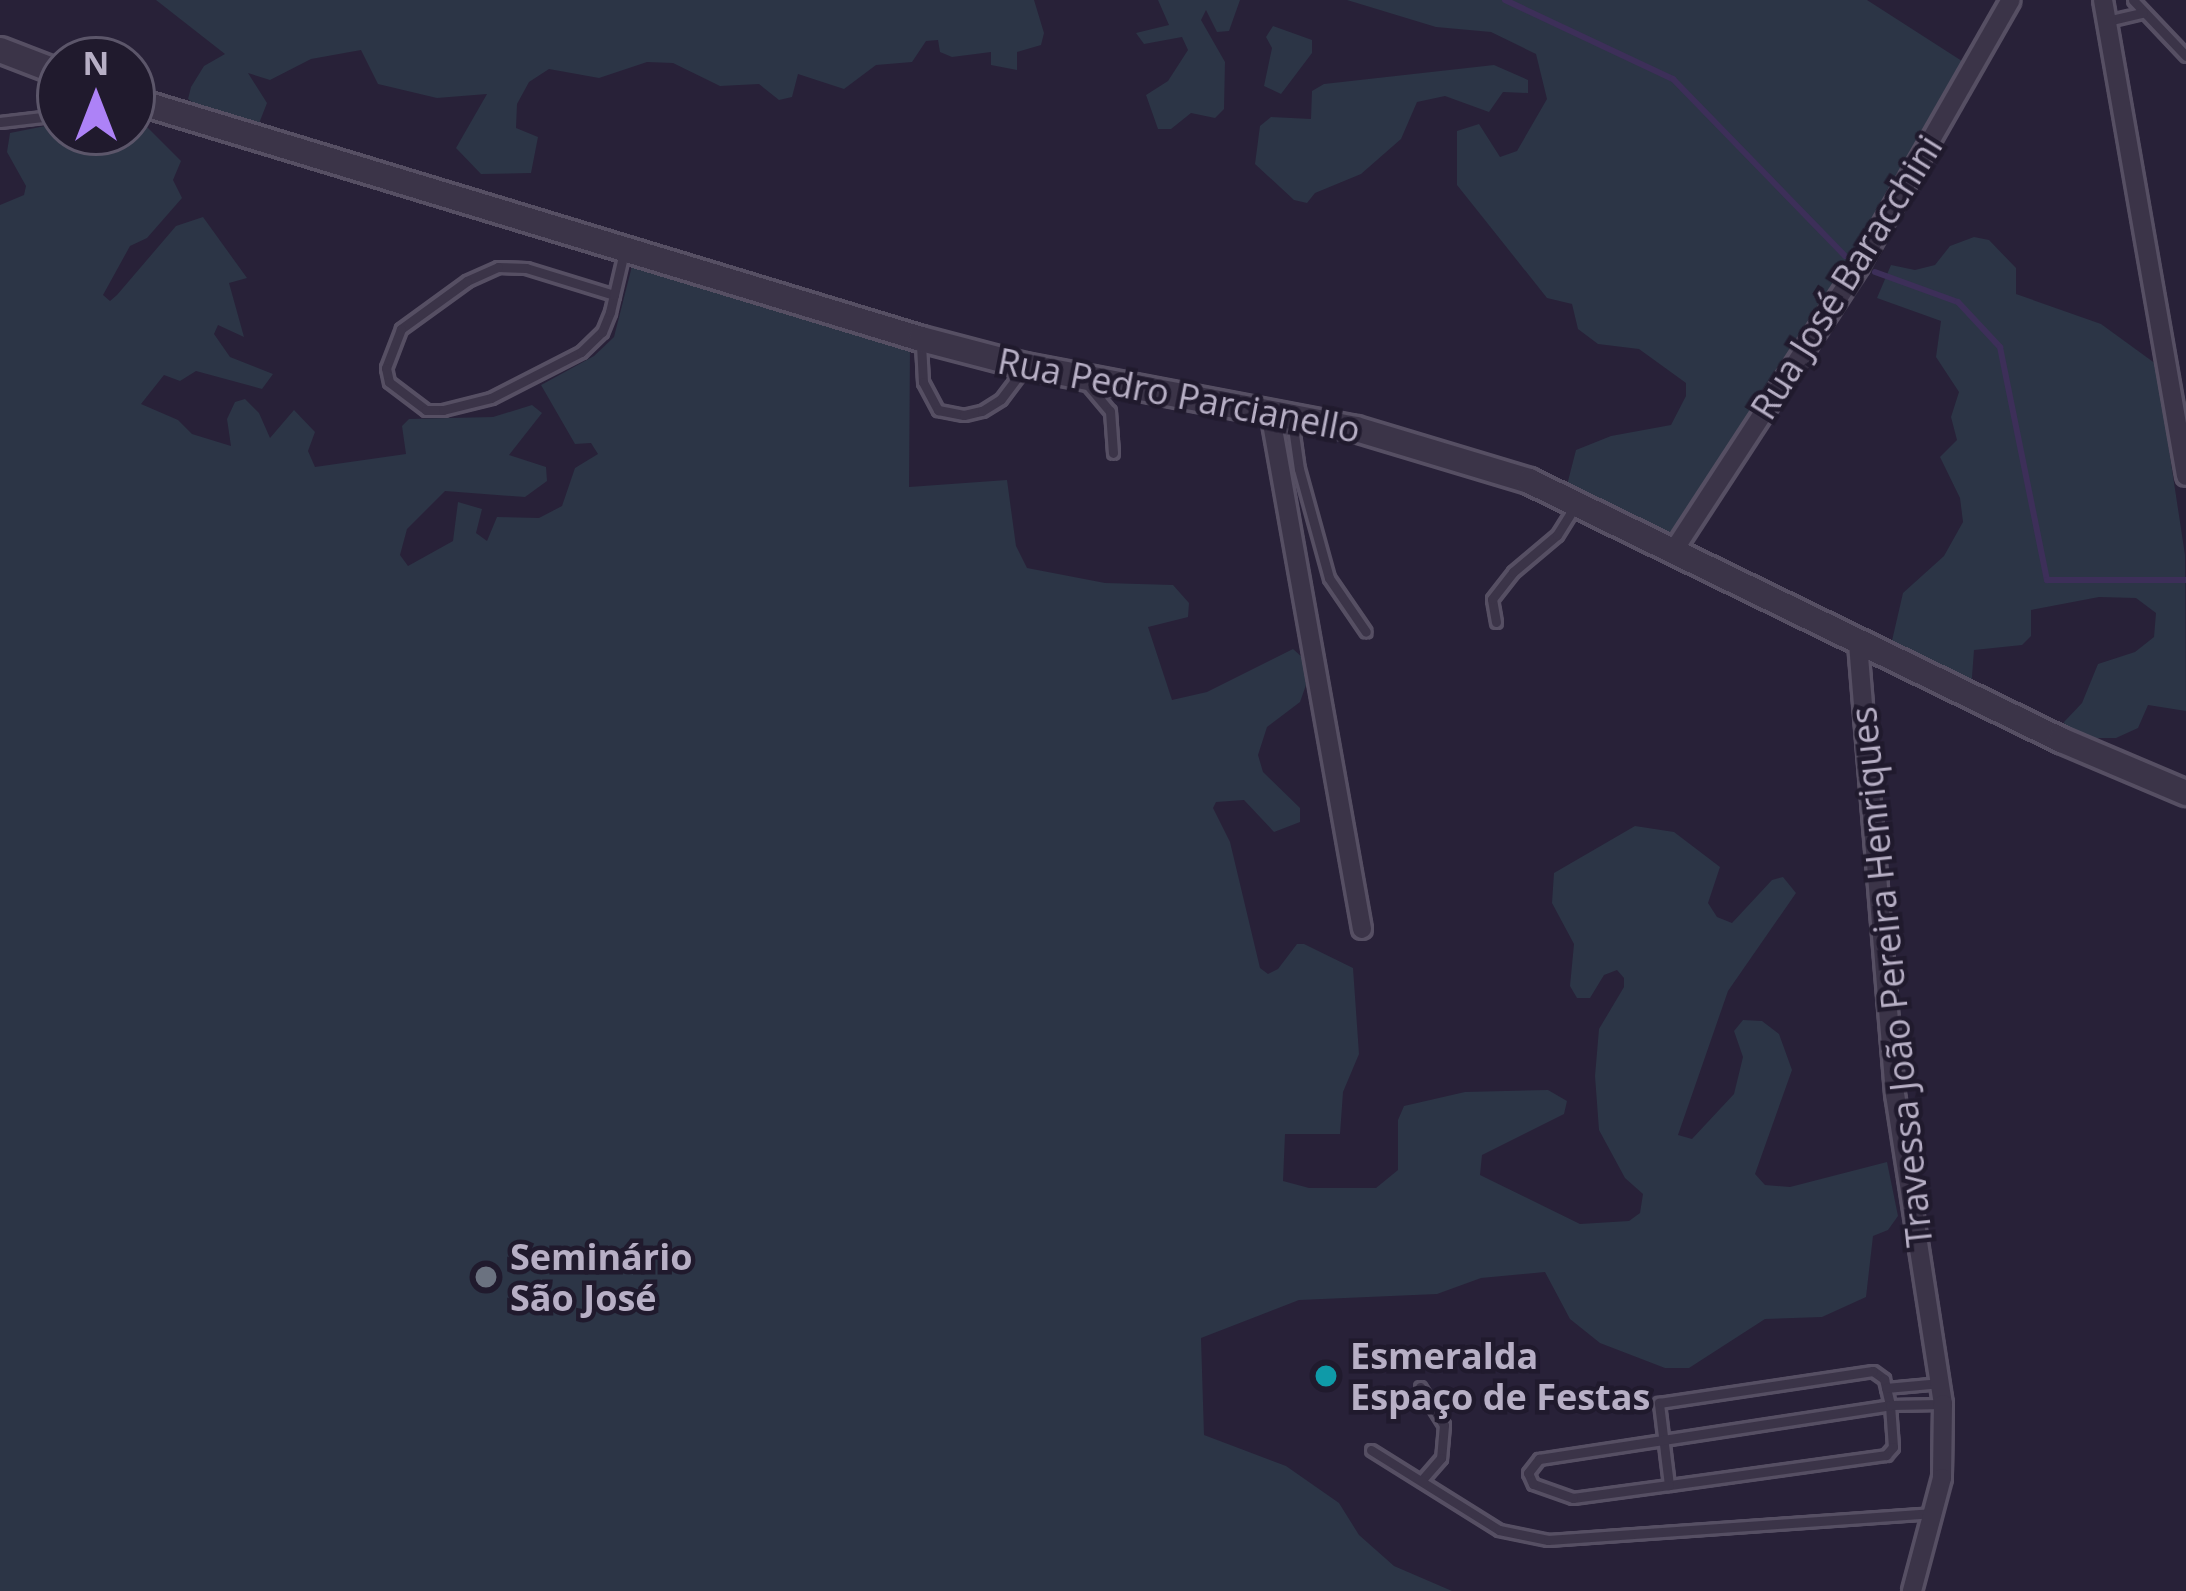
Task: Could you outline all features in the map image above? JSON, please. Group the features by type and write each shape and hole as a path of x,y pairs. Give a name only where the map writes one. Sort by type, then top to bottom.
{"street":[{"name":"Rua José Baracchini","path":"1674,550 1859,266 2011,0"},
{"path":"2104,0 2186,476"},
{"path":"0,50 36,64"},
{"name":"Rua Pedro Parcianello","path":"156,107 921,339 1025,366 1357,429 1528,481 1858,644 2186,793"},
{"path":"1281,414 1363,929"},
{"name":"Travessa João Pereira Henriques","path":"1858,644 1895,1094 1942,1394 1946,1452 1912,1591"}],"lane":[{"path":"2133,0 2186,56"},
{"path":"2107,21 2143,13"},
{"path":"0,122 36,118"},
{"path":"614,295 526,268 498,267 467,281 400,329 386,368 389,382 426,410 491,398 581,352 602,332 614,295 625,248"},
{"path":"921,339 923,382 938,410 982,411 1001,399 1025,366"},
{"path":"1081,377 1110,411 1113,453"},
{"path":"1281,414 1329,578 1366,632"},
{"path":"1496,622 1492,598 1513,572 1557,535 1576,504"},
{"path":"1669,1485 1662,1444 1659,1402 1873,1371 1886,1388 1890,1406 1893,1447 1886,1455 1669,1485 1573,1498 1533,1484 1528,1473 1539,1460 1662,1444 1890,1406 1942,1394"},
{"path":"1420,1387 1444,1425 1441,1458 1423,1480"},
{"path":"1886,1388 1942,1394"},
{"path":"1371,1450 1498,1530 1549,1540 1934,1513"}],"shaded area":[{"path":"156,0 1034,0 1044,33 1041,45 1017,52 1017,70 991,65 991,52 952,57 940,52 938,40 926,41 912,62 876,65 844,89 798,74 792,97 779,100 759,84 720,86 673,63 647,62 599,78 549,69 529,82 517,104 516,128 538,137 531,173 481,174 456,148 487,94 437,98 378,84 361,50 311,59 270,80 248,73 267,103 258,126 209,114 188,99 191,87 204,66 225,54"},
{"path":"1158,0 1240,0 1229,31 1217,32 1206,10 1201,20 1225,62 1224,109 1215,118 1191,113 1171,129 1158,129 1146,95 1168,81 1188,50 1182,37 1144,44 1136,33 1169,25"},
{"path":"1347,0 1867,0 1965,63 1893,195 1680,525 1664,536 1567,485 1576,450 1611,436 1671,425 1686,396 1686,383 1639,349 1598,344 1578,329 1572,304 1547,298 1457,185 1457,131 1479,124 1500,157 1517,151 1547,99 1536,54 1491,32 1436,27"},
{"path":"1273,26 1312,40 1312,53 1281,94 1264,86 1272,48 1266,37"},
{"path":"1494,65 1528,80 1528,93 1503,92 1489,112 1445,96 1417,102 1401,139 1361,174 1315,193 1307,203 1294,200 1255,164 1260,126 1271,117 1311,119 1312,91 1324,84"},
{"path":"36,128 36,156 156,156 156,136 181,161 173,180 182,198 147,238 130,246 103,295 110,301 117,295 176,226 203,217 247,278 229,283 244,337 218,325 214,334 230,357 273,374 262,389 196,371 180,381 164,375 141,404 178,420 192,434 231,446 227,419 235,402 245,399 259,413 270,438 294,410 315,432 308,451 315,467 406,454 402,426 409,419 493,417 532,405 542,413 509,455 546,467 547,481 525,497 445,491 407,529 400,555 408,566 453,541 458,502 482,509 476,533 487,541 497,517 539,518 562,506 575,468 598,454 591,443 575,444 541,385 594,356 614,337 633,262 910,346 909,487 1007,480 1016,546 1027,568 1105,583 1173,585 1189,603 1188,617 1148,627 1172,700 1207,692 1293,649 1303,658 1306,685 1300,702 1267,727 1258,755 1263,772 1300,808 1300,822 1274,832 1244,800 1216,802 1213,808 1230,842 1260,968 1268,974 1278,969 1297,944 1304,944 1353,968 1359,1054 1343,1092 1340,1134 1285,1134 1283,1181 1309,1188 1376,1188 1398,1170 1398,1120 1404,1106 1465,1092 1548,1090 1567,1101 1564,1114 1482,1155 1480,1175 1580,1224 1629,1221 1640,1213 1643,1194 1625,1178 1599,1130 1595,1076 1599,1029 1624,987 1624,978 1617,970 1604,975 1590,998 1577,998 1570,986 1574,944 1552,903 1554,873 1635,826 1674,832 1720,867 1708,903 1717,917 1732,923 1772,880 1783,877 1796,893 1728,991 1678,1135 1692,1139 1734,1094 1743,1057 1734,1031 1743,1020 1762,1021 1779,1034 1792,1070 1755,1174 1765,1185 1790,1187 1887,1162 1898,1216 1888,1230 1873,1236 1866,1297 1822,1317 1765,1319 1689,1368 1665,1368 1600,1343 1570,1319 1545,1272 1481,1278 1437,1294 1299,1300 1201,1338 1204,1435 1286,1466 1339,1503 1359,1535 1394,1566 1452,1591 0,1591 0,205 24,195 26,186 7,152 10,133"},
{"path":"1974,237 1989,240 2016,268 2016,294 2101,324 2156,364 2185,555 2186,711 2148,705 2138,728 2116,738 2079,738 2066,733 2064,722 2082,703 2098,664 2135,652 2154,637 2156,613 2136,598 2099,597 2031,610 2031,636 2022,645 1974,650 1971,690 1891,645 1903,593 1944,556 1963,522 1960,498 1940,457 1957,440 1951,417 1959,392 1936,357 1941,321 1877,298 1891,265 1915,270 1935,265 1950,246"}],"waterway":[{"path":"1505,0 1673,79 1845,256"},
{"path":"1875,272 1958,302 2000,347 2047,580 2186,580"}],"place":[{"name":"Seminário São José","path":"486,1277"},
{"name":"Esmeralda Espaço de Festas","path":"1326,1376"}]}
